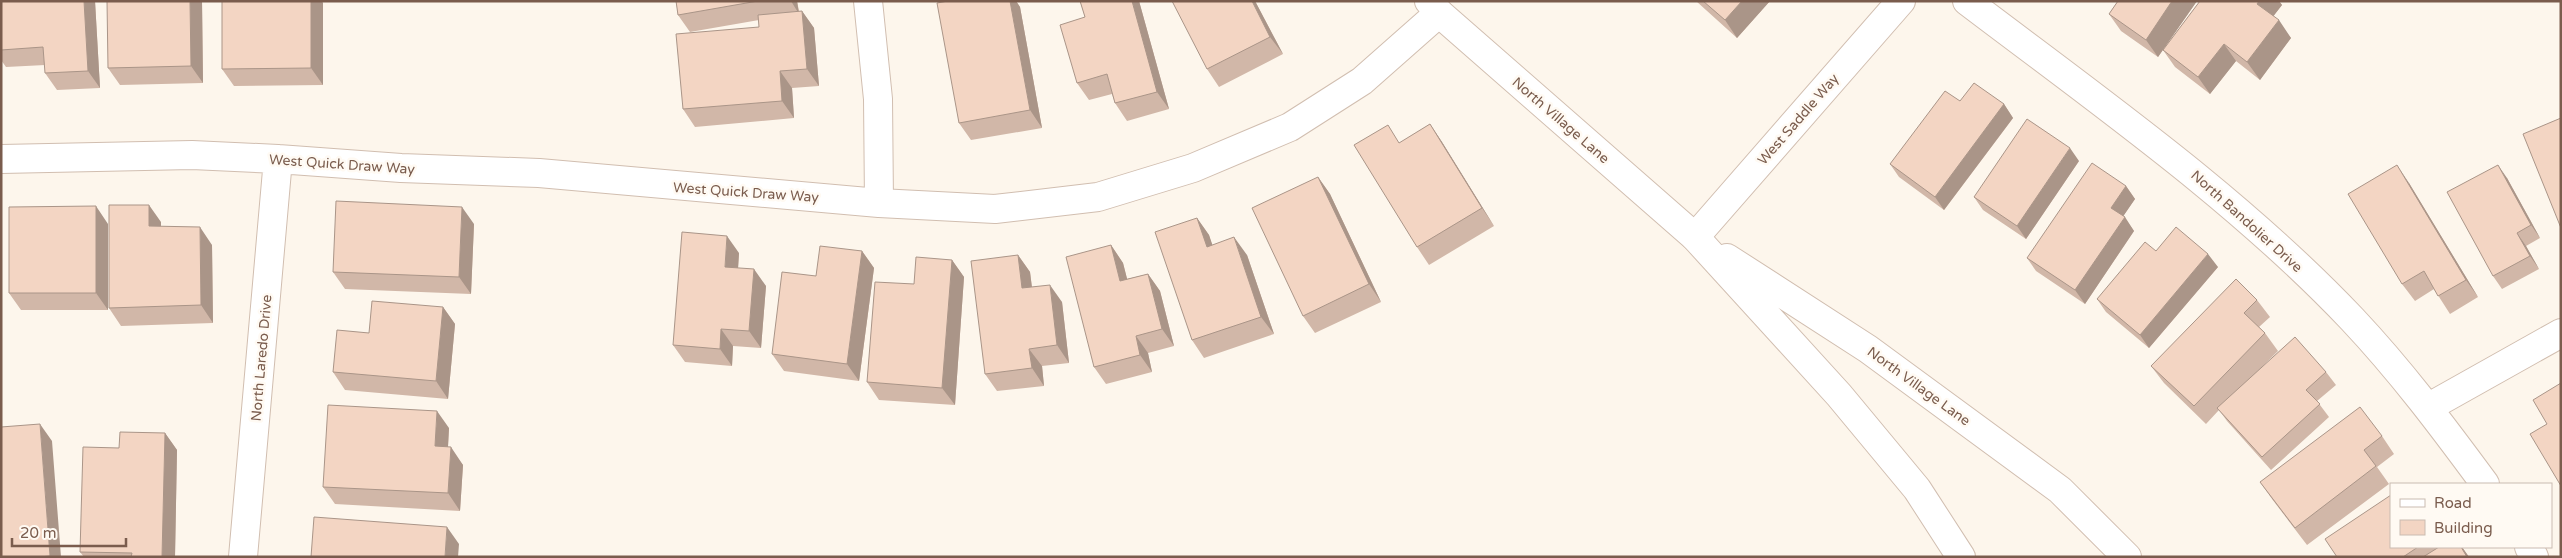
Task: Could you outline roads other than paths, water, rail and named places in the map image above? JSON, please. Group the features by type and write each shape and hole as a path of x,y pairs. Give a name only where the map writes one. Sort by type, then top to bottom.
{"street":[{"path":"868,1 878,99 879,203"},
{"name":"West Saddle Way","path":"1695,237 1901,1"},
{"name":"North Bandolier Drive","path":"1967,1 2183,164 2272,240 2352,319 2429,408 2484,483"},
{"name":"West Quick Draw Way","path":"1,159 192,155 278,159 401,168 539,174 879,203 995,209 1098,197 1193,168 1290,127 1362,81 1434,7"},
{"name":"North Village Lane","path":"1434,7 1695,237 1851,410 1917,489 1961,557"},
{"name":"North Laredo Drive","path":"244,557 278,159"},
{"name":"North Village Lane","path":"1695,237 1868,349 2060,490 2127,557"},
{"path":"2429,408 2561,333"}]}
